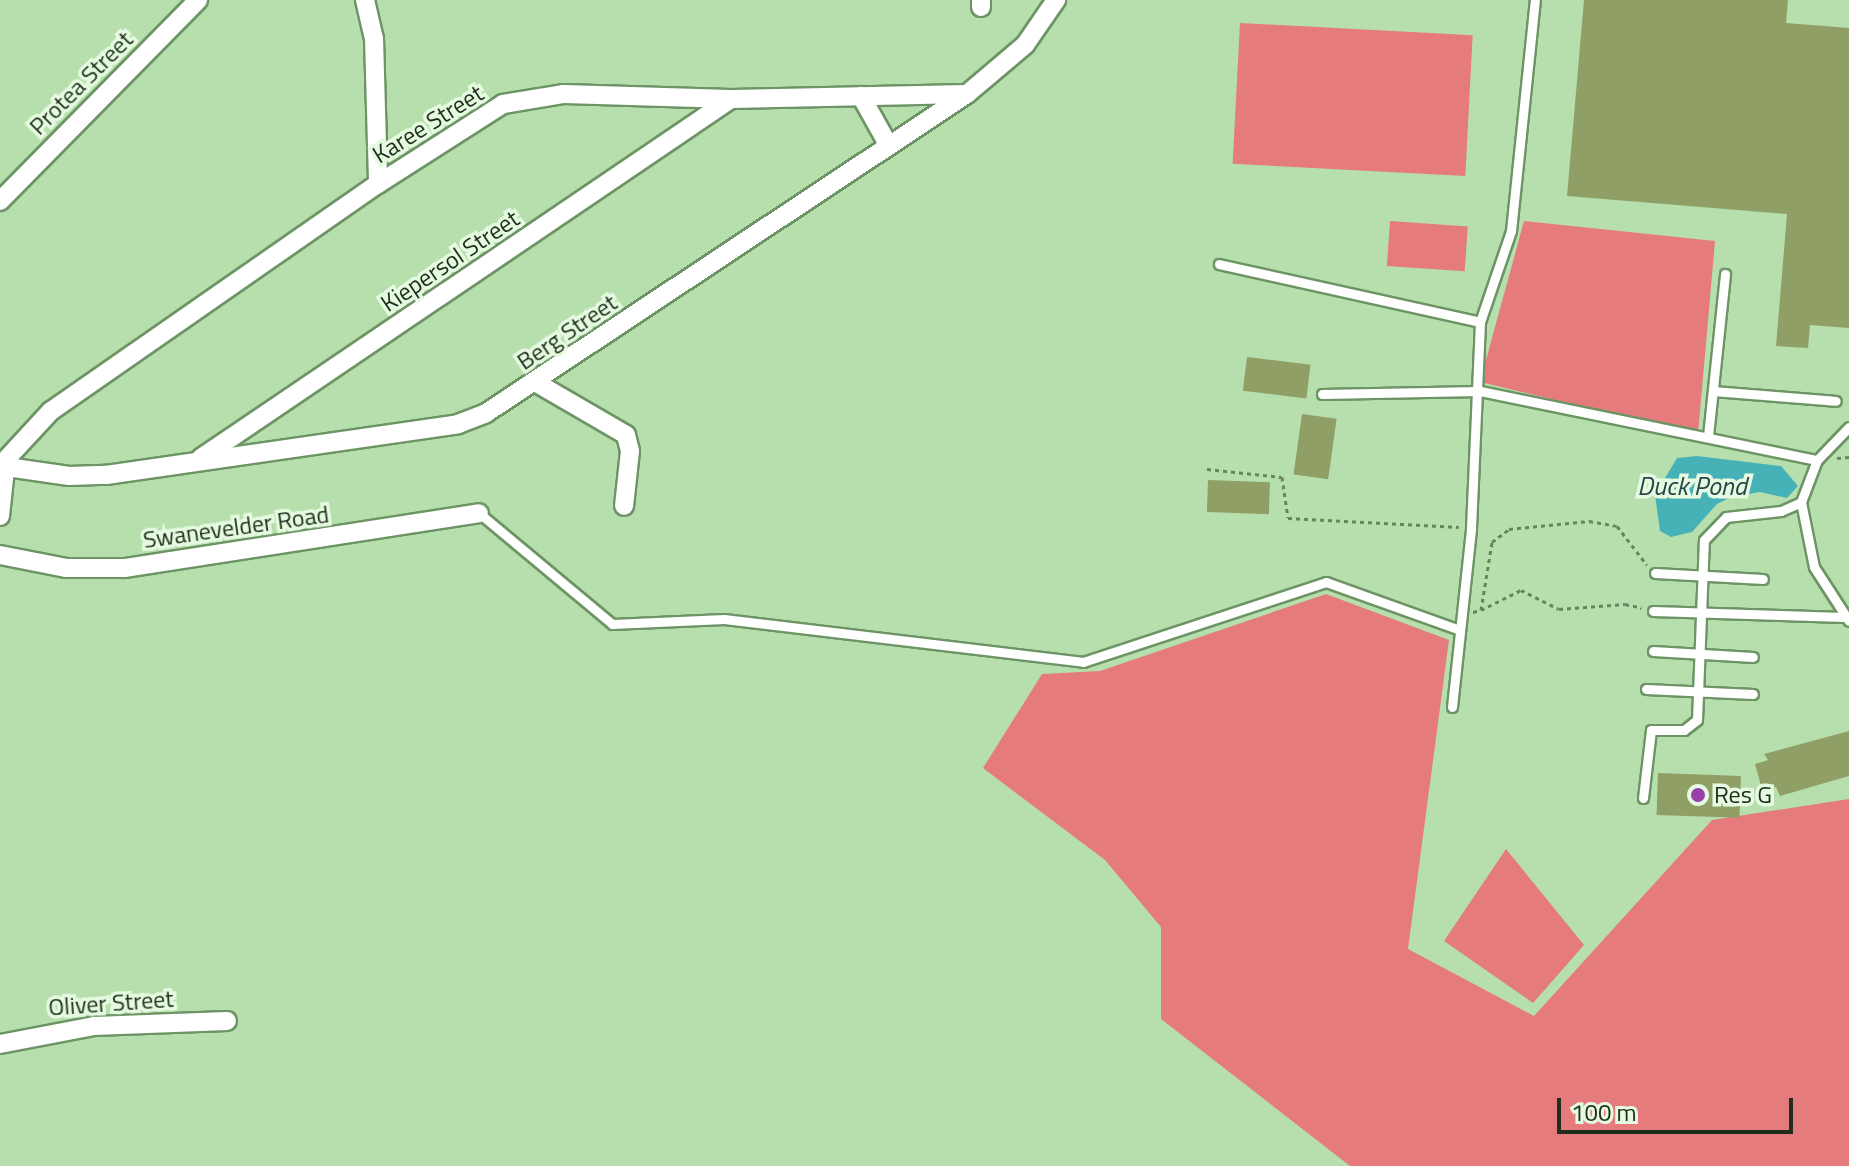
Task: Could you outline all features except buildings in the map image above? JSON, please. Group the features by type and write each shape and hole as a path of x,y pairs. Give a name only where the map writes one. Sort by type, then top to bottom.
{"street":[{"name":"Protea Street","path":"0,201 198,0"},
{"path":"365,0 374,38 378,184"},
{"name":"Berg Street","path":"4,464 87,477 458,424 503,404 967,94 1025,45 1056,0"},
{"name":"Karee Street","path":"4,464 51,411 378,184 486,114 519,99 564,94 731,99 967,94"},
{"path":"861,96 889,146"},
{"name":"Kiepersol Street","path":"195,462 731,99"},
{"path":"535,382 626,435 630,451 624,506"},
{"path":"0,516 4,464"},
{"name":"Swanevelder Road","path":"0,555 66,568 125,568 479,513"},
{"name":"Oliver Street","path":"0,1044 94,1026 227,1021"}],"lane":[{"path":"1452,707 1471,528 1480,391 1480,322 1511,231 1535,0"},
{"path":"1219,264 1480,322"},
{"path":"1708,436 1725,274"},
{"path":"1322,394 1480,391 1817,460"},
{"path":"1713,391 1836,401"},
{"path":"1846,619 1814,567 1801,502 1817,460 1849,427"},
{"path":"1643,798 1648,735 1655,728 1693,726 1698,691 1704,540 1712,528 1726,517 1781,511 1801,502"},
{"path":"479,513 612,624 724,619 1083,662 1326,582 1460,630"},
{"path":"1655,573 1763,579"},
{"path":"1653,611 1846,619"},
{"path":"1653,651 1753,657"},
{"path":"1646,689 1753,694"}],"path":[{"path":"1207,469 1282,477 1288,518 1471,528"},
{"path":"1481,610 1492,542 1524,525 1589,521 1617,526 1655,573"},
{"path":"1462,616 1521,590 1559,609 1625,604 1653,611"}],"shaded area":[{"path":"1240,23 1473,35 1465,176 1233,164"},
{"path":"1390,221 1468,226 1465,271 1387,266"},
{"path":"1524,221 1715,241 1698,434 1480,382"},
{"path":"1326,594 1449,640 1408,949 1534,1016 1712,820 1849,799 1849,1166 1350,1166 1161,1019 1161,927 1105,860 983,768 1042,674 1100,671"},
{"path":"1506,849 1584,945 1533,1003 1444,941"}],"water":[{"name":"Duck Pond","path":"1697,456 1781,466 1798,486 1787,498 1760,492 1731,497 1717,504 1692,532 1671,537 1660,531 1655,495 1677,458"}],"place":[{"name":"Res G","path":"1698,795"}]}
